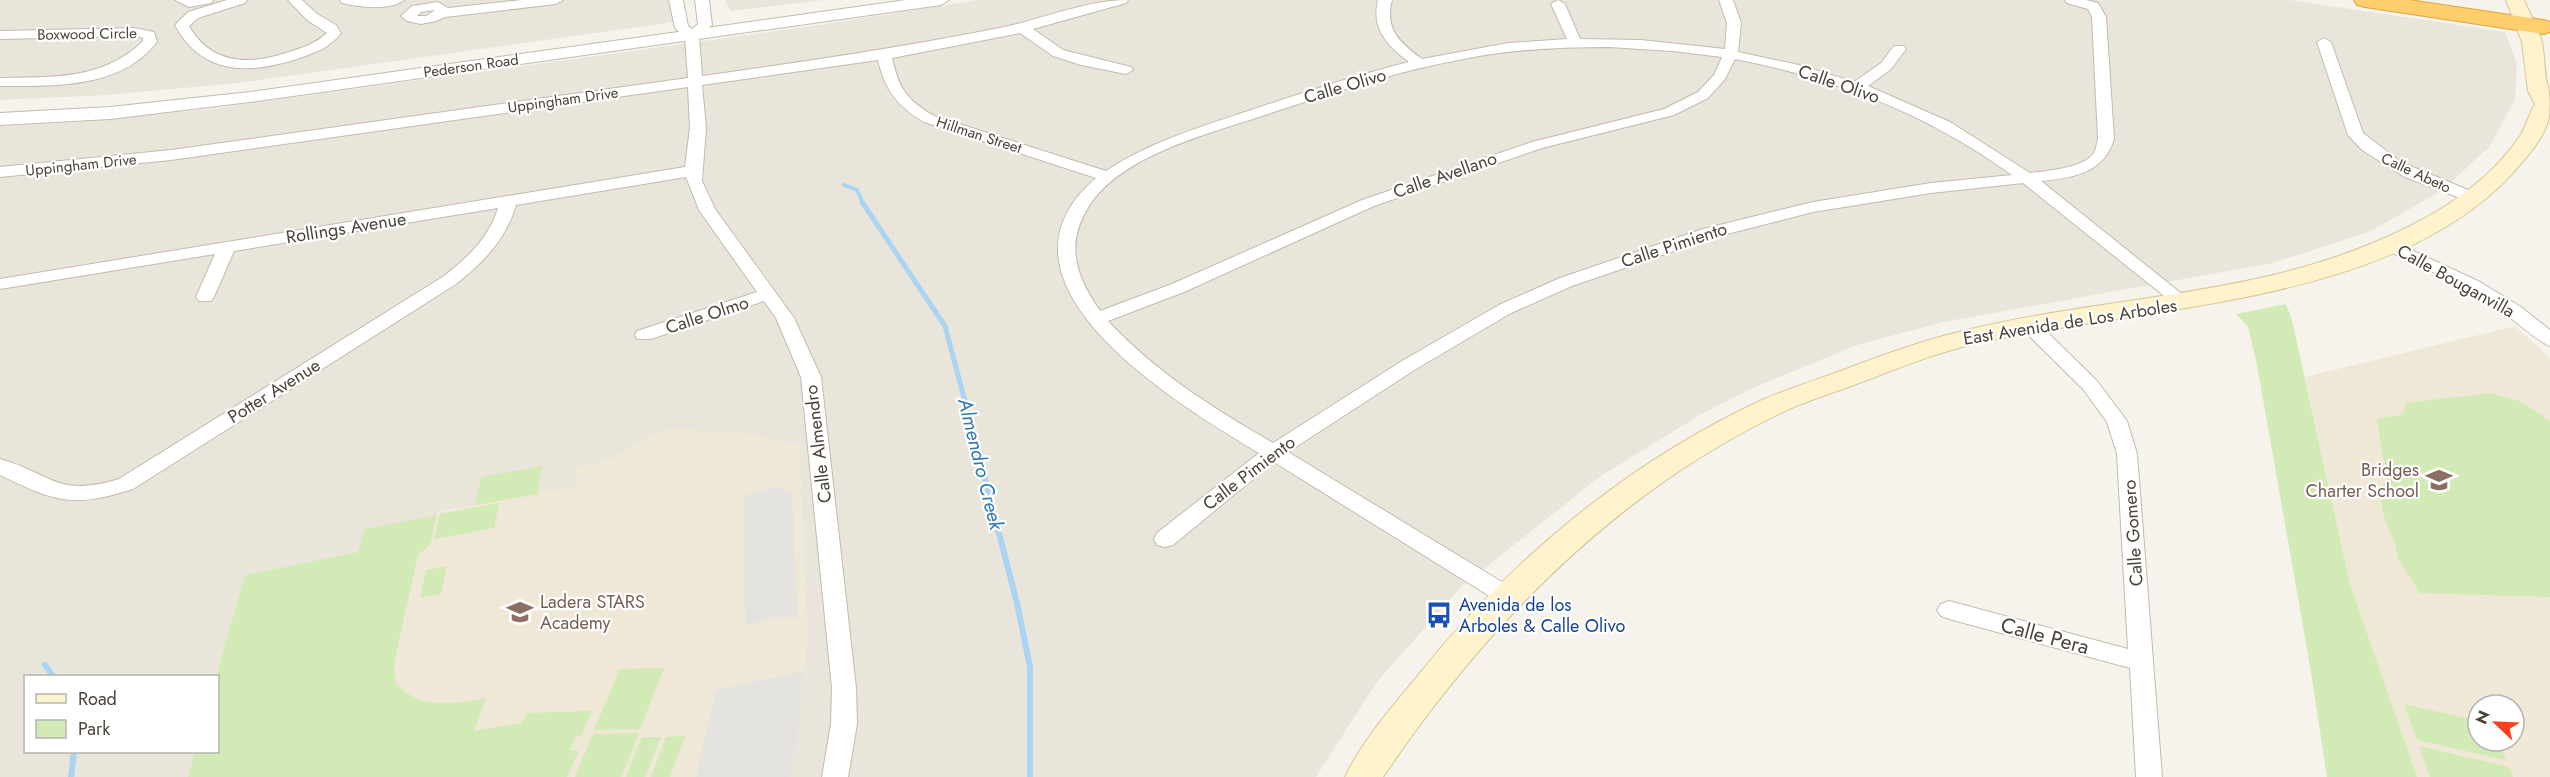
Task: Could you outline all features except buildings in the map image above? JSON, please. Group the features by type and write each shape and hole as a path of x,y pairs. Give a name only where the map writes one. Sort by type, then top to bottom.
{"highway":[{"path":"2365,0 2539,21"},
{"path":"2412,0 2454,4 2484,0"}],"main road":[{"name":"East Avenida de Los Arboles","path":"1363,777 1424,692 1507,596 1551,553 1639,483 1714,436 1772,407 1921,351 2029,325 2184,303 2297,278 2345,263 2438,222 2474,198 2494,182 2535,130 2545,97 2536,61 2539,21 2515,0"}],"street":[{"path":"182,0 189,3 240,0"},
{"path":"210,2 182,25 199,45 219,62 241,66 274,62 305,52 330,39 334,33 331,28 312,16 295,0"},
{"path":"347,0 364,4 397,0"},
{"path":"442,13 556,0"},
{"path":"676,0 693,30"},
{"path":"693,30 702,0"},
{"name":"Pederson Road","path":"0,119 110,113 239,99 895,0"},
{"name":"Pederson Road","path":"0,108 102,103 217,91 941,0"},
{"name":"Uppingham Drive","path":"0,172 171,155 884,55 1022,28 1121,0"},
{"path":"1385,0 1381,19 1385,30 1394,43 1420,64"},
{"name":"Calle Avellano","path":"1097,319 1178,288 1368,202 1537,145 1669,112 1702,96 1713,86 1723,69 1733,41 1735,21 1726,0"},
{"name":"Calle Pimiento","path":"1165,539 1274,452 1457,336 1522,301 1602,268 1709,233 1813,207 1942,187 2077,170 2094,162 2102,153 2106,139 2099,17 2096,9 2091,5 2072,0"},
{"path":"1558,4 1575,43"},
{"path":"1022,28 1058,53 1086,62 1126,70"},
{"name":"Calle Almendro","path":"693,30 698,140 693,171 697,190 707,210 768,294 795,339 811,377 844,688 844,724 835,777"},
{"name":"Boxwood Circle","path":"0,34 134,32 149,35 150,42 142,52 125,63 87,78 0,82"},
{"name":"Calle Abeto","path":"2324,42 2356,135 2366,147 2390,164 2474,198"},
{"name":"Calle Olivo","path":"1507,596 1170,387 1122,345 1097,319 1073,285 1066,256 1067,236 1074,216 1090,193 1108,177 1157,149 1305,97 1453,55 1575,43 1652,45 1728,55 1794,68 1855,87 1913,110 1954,130 2024,177 2184,303"},
{"path":"1855,87 1864,84 1895,58 1899,49"},
{"name":"Hillman Street","path":"884,55 895,94 909,108 929,119 1108,177"},
{"name":"Rollings Avenue","path":"0,284 508,203 693,171"},
{"name":"Potter Avenue","path":"0,466 48,488 75,495 102,493 126,484 450,280 490,244 504,220 508,203"},
{"name":"Calle Bouganvilla","path":"2390,245 2481,290 2513,310 2550,340"},
{"path":"205,297 227,247"},
{"name":"Calle Olmo","path":"645,335 768,294"},
{"name":"Calle Gomero","path":"2029,325 2090,385 2117,421 2127,454 2149,777"},
{"name":"Calle Pera","path":"1949,610 2142,662"}],"shaded area":[{"path":"0,0 672,0 675,22 238,83 107,95 0,100"},
{"path":"725,0 824,0 731,11"},
{"path":"978,0 2290,0 2505,32 2517,64 2515,100 2489,147 2443,190 2371,231 2273,263 1943,322 1857,345 1757,386 1705,412 1599,477 1461,587 1376,683 1316,777 790,777 796,753 807,636 799,445 655,433 612,459 577,469 575,487 538,494 542,466 475,505 437,512 437,515 358,552 245,575 216,675 24,675 24,753 195,753 188,777 0,777 0,126 78,122 209,109 820,25"},
{"name":"Bridges Charter School","path":"2515,326 2550,358 2550,777 2417,777 2350,584 2305,377"},
{"name":"Ladera STARS Academy","path":"666,430 749,434 799,445 807,636 796,753 790,777 188,777 195,753 219,753 219,675 216,675 245,575 358,552 365,529 474,505 481,477 542,466 538,494 574,487 577,469 612,459 655,433"},
{"path":"776,487 792,493 798,618 778,617 745,626 744,496"},
{"path":"804,671 796,753 790,777 696,777 716,690"}],"green space":[{"path":"2286,304 2292,320 2350,584 2417,777 2327,777 2310,666 2257,365 2248,327 2236,314"},
{"path":"2490,393 2520,401 2550,421 2550,597 2420,593 2398,559 2396,546 2385,520 2378,487 2386,483 2389,477 2383,458 2377,419 2400,415 2406,403"},
{"path":"542,466 538,494 475,505 481,477"},
{"path":"499,503 494,528 434,539 440,514"},
{"path":"437,515 430,545 418,555 394,663 395,681 413,697 424,701 449,703 486,698 474,731 522,723 527,713 592,711 581,736 576,736 570,750 579,751 567,777 188,777 195,753 219,753 219,675 216,675 245,575 358,552 365,529"},
{"path":"447,566 441,594 420,598 426,570"},
{"path":"664,668 640,729 594,730 620,669"},
{"path":"2404,704 2466,718 2466,751 2417,740"},
{"path":"639,733 621,777 575,777 593,734"},
{"path":"685,736 670,777 651,777 666,737"},
{"path":"642,737 661,737 645,777 626,777"},
{"path":"2419,746 2509,767 2513,777 2430,777"},
{"path":"2475,753 2503,753 2506,760"}],"waterway":[{"name":"Almendro Creek","path":"844,185 857,190 863,203"},
{"name":"Almendro Creek","path":"862,202 945,326 980,458"},
{"name":"Almendro Creek","path":"979,456 1017,603 1030,667 1030,777"},
{"path":"45,665 52,675"},
{"path":"71,777 74,753"}],"place":[{"name":"Bridges Charter School","path":"2439,480"},
{"name":"Ladera STARS Academy","path":"520,612"},
{"name":"Avenida de los Arboles & Calle Olivo","path":"1439,615"}]}
